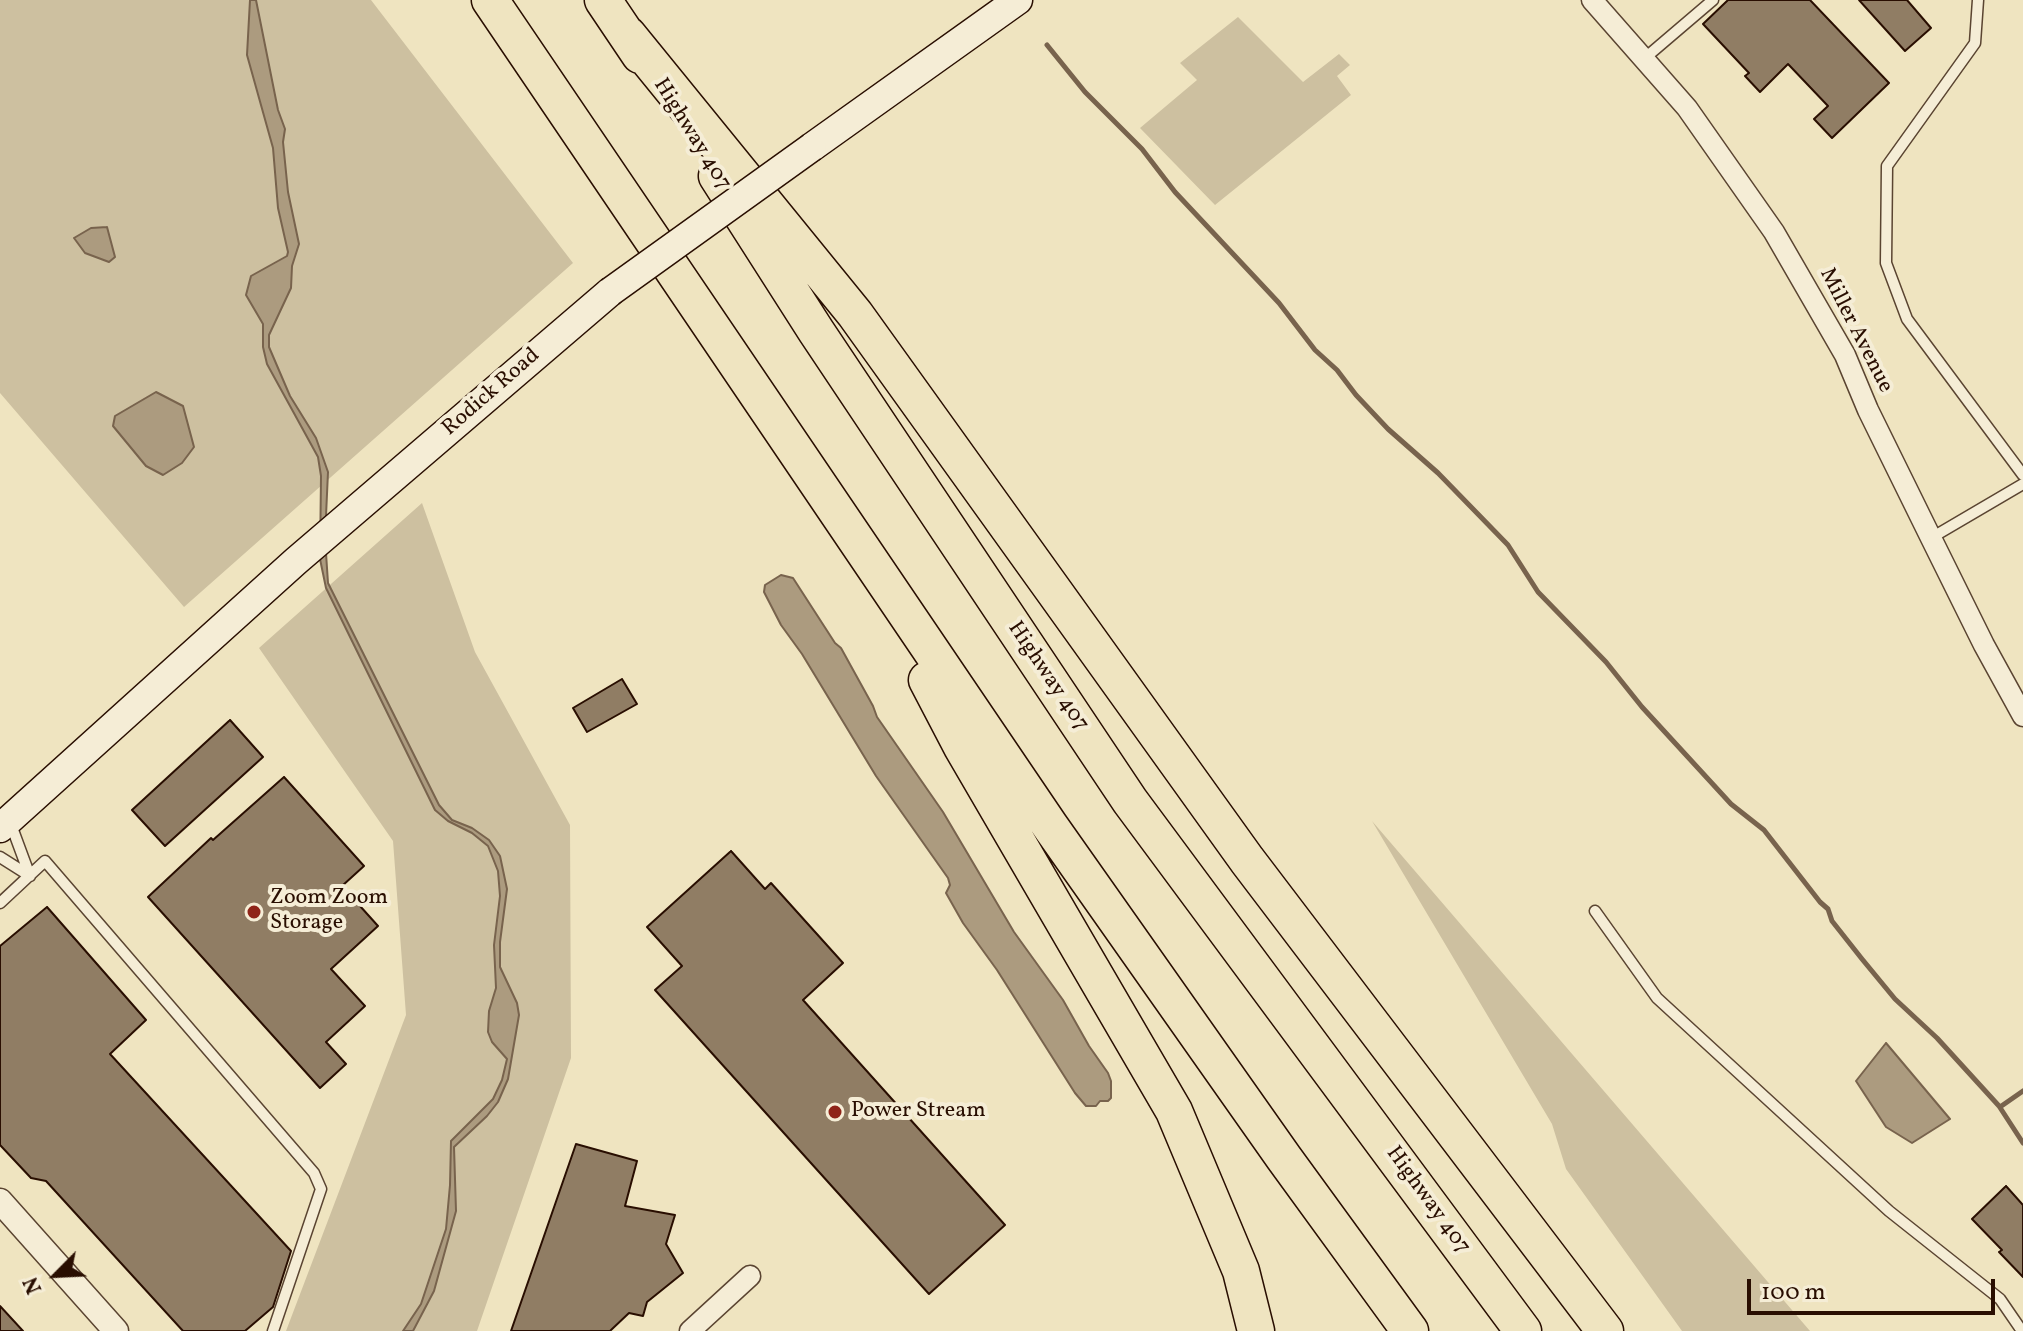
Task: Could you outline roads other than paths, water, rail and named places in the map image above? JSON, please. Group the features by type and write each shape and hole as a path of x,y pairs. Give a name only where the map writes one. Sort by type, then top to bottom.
{"highway":[{"path":"490,0 1050,826 1410,1331"},
{"name":"Highway 407","path":"603,0 816,331 1130,801 1523,1331"},
{"path":"628,35 855,314 1247,860 1605,1331"},
{"path":"842,520 962,747 1174,1111 1241,1271 1256,1331"},
{"path":"1519,1216 1620,1331"}],"main road":[{"name":"Rodick Road","path":"5,824 296,561 610,292 1018,0"}],"street":[{"name":"Miller Avenue","path":"1592,0 1687,108 1774,232 1845,355 1868,410 1931,538 2023,716"},
{"path":"0,1201 116,1331"},
{"path":"690,1331 750,1276"}],"lane":[{"path":"1645,58 1713,0"},
{"path":"1978,0 1975,43 1887,166 1886,263 1907,319 2023,475"},
{"path":"1931,538 2023,484"},
{"path":"5,824 30,876"},
{"path":"0,857 30,876"},
{"path":"0,903 45,861 314,1173 321,1189 273,1331"},
{"path":"1595,911 1657,998 1889,1211 2000,1299 2022,1331"}],"waterway":[{"path":"1047,45 1085,92 1142,149 1175,192 1279,303 1315,350 1337,370 1356,395 1508,545 1538,592 1606,662 1642,707 1731,804 1764,830 1895,999 1937,1038 1999,1106 2023,1143"},
{"path":"2000,1107 2023,1091"}],"place":[{"name":"Zoom Zoom Storage","path":"254,912"},
{"name":"Power Stream","path":"835,1112"}]}
